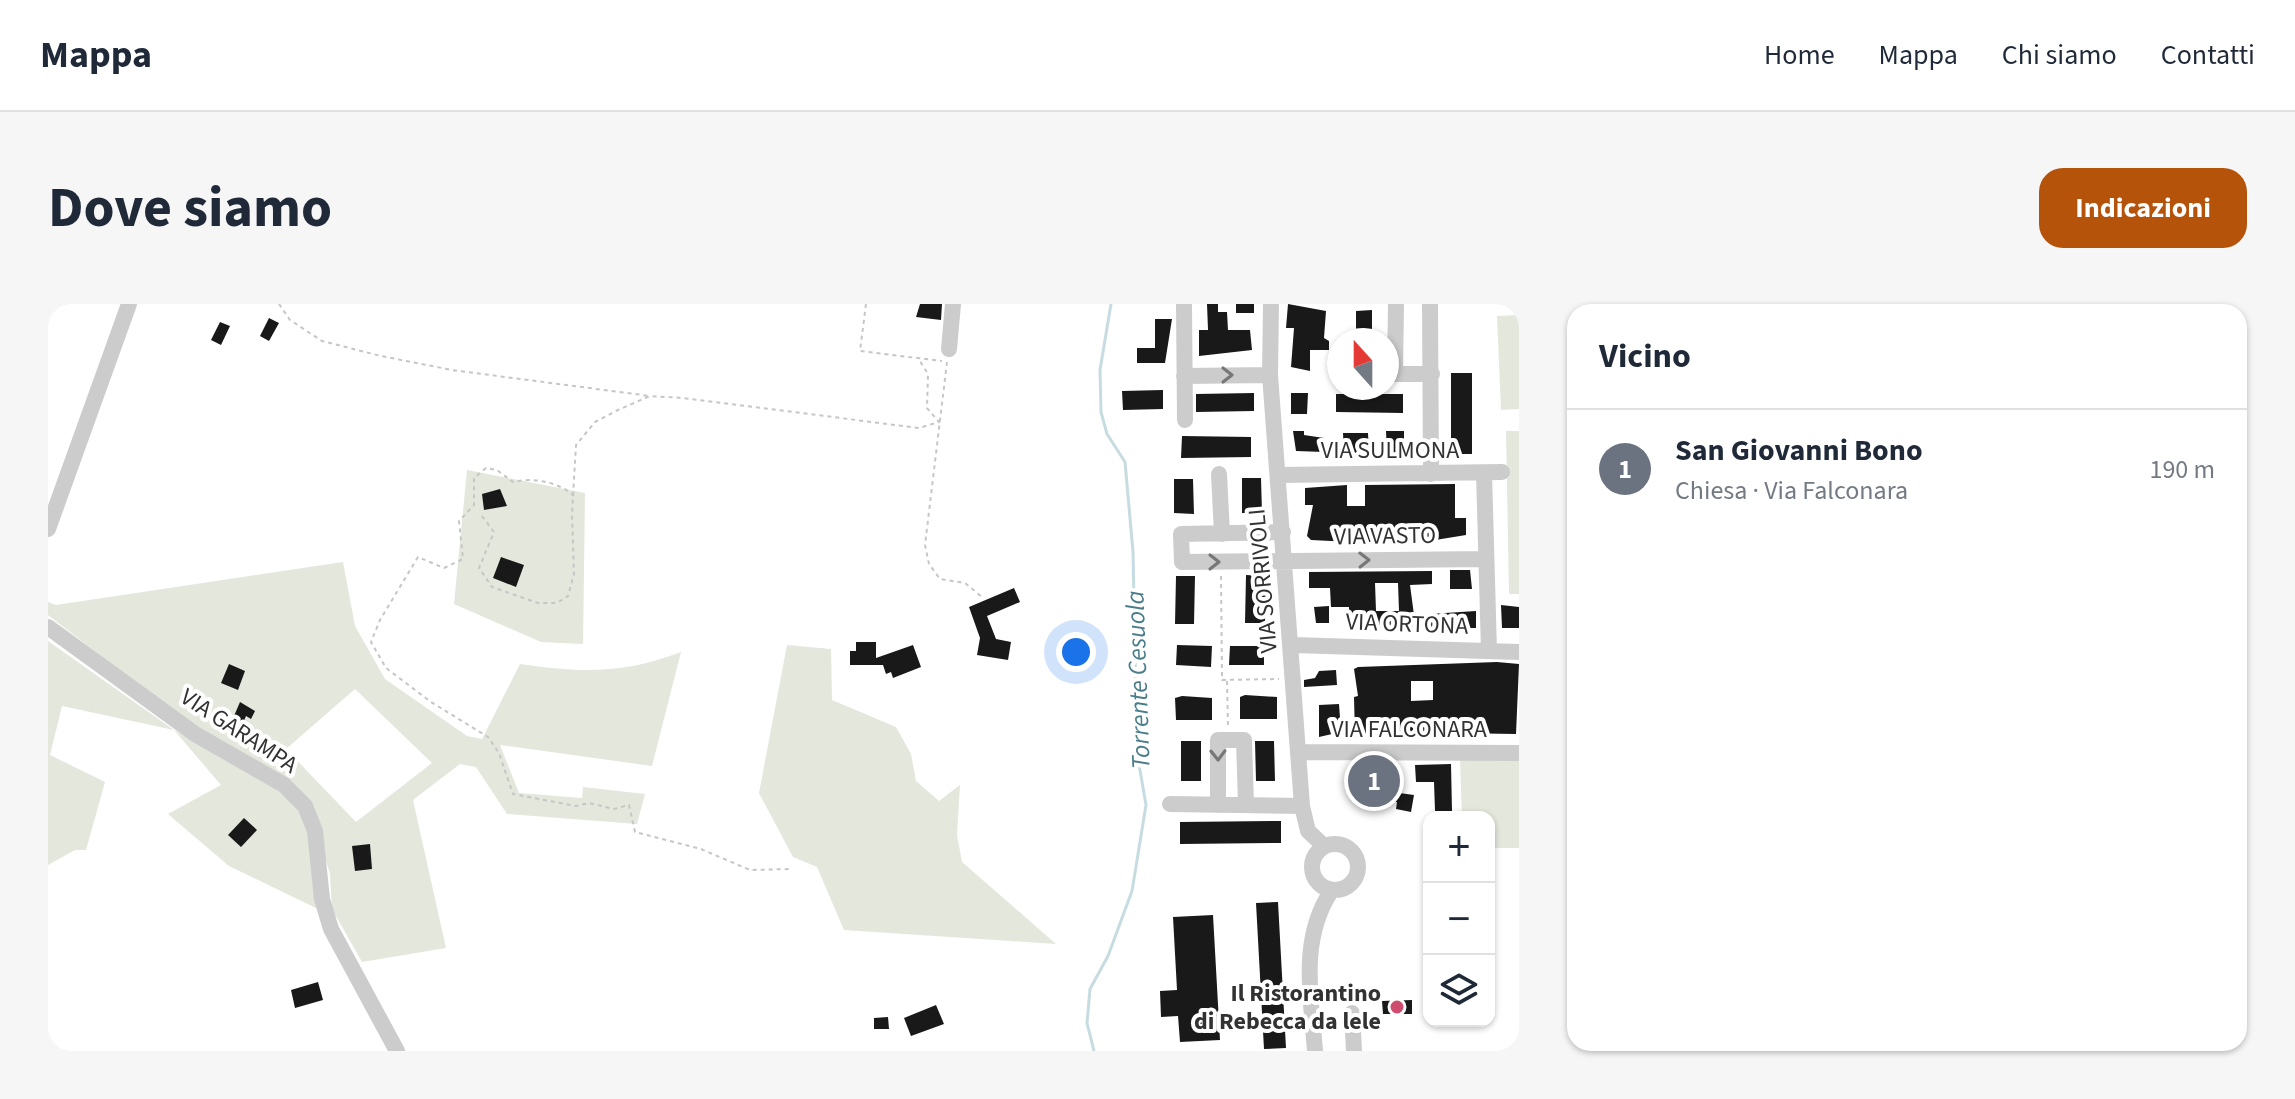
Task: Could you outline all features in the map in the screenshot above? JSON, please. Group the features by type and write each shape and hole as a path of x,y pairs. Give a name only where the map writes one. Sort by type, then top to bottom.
{"street":[{"path":"48,529 129,304"},
{"path":"948,355 953,304"},
{"path":"1184,304 1185,420"},
{"name":"VIA SORRIVOLI","path":"1271,304 1270,375 1293,645 1301,827 1319,851"},
{"path":"1396,304 1395,374 1432,374"},
{"path":"1430,304 1431,474"},
{"path":"1184,376 1270,375"},
{"name":"VIA SULMONA","path":"1279,475 1502,472"},
{"path":"1484,473 1489,651"},
{"path":"1219,474 1222,534 1283,532"},
{"name":"VIA VASTO","path":"1222,534 1181,534 1182,562 1485,559"},
{"name":"VIA GARAMPA","path":"48,627 195,734 284,785 305,806 315,831 322,899 331,929 397,1051"},
{"name":"VIA ORTONA","path":"1293,645 1519,652"},
{"path":"1218,805 1218,740 1244,740 1246,805"},
{"name":"VIA FALCONARA","path":"1300,752 1519,753"},
{"path":"1170,804 1302,806"},
{"path":"1347,847 1358,867 1353,882 1326,888 1311,872 1319,851 1347,847"},
{"path":"1315,1051 1309,956 1326,888"},
{"path":"1352,1013 1354,1051"}],"path":[{"path":"279,304 290,320 322,341 452,370 919,428 939,422"},
{"path":"866,304 860,351 918,358 948,355 925,545 929,564 940,579 965,583 982,597"},
{"path":"918,358 928,374 927,408 939,422"},
{"path":"482,516 494,532 479,568 492,587 538,603 557,603 568,596 574,574 576,445 595,422 650,396"},
{"path":"574,496 564,487 527,478 513,482 497,470 486,468 474,478 474,505 459,521 463,559 444,568 418,557 376,631 371,642 386,668 431,702 488,737 499,753 513,794 576,806 589,803 614,809 629,805 635,832 701,849 750,870 791,869"},
{"path":"1221,562 1222,680 1295,679"},
{"path":"1227,680 1228,740"}],"shaded area":[{"path":"1519,315 1519,409 1501,410 1497,316"},
{"path":"1506,431 1519,431 1519,594 1509,594"},
{"path":"467,470 585,493 583,644 541,642 454,604"},
{"path":"343,562 355,626 385,679 467,736 482,739 520,664 602,670 640,664 681,652 652,766 500,745 519,793 582,798 583,787 645,794 637,824 507,814 476,767 460,764 413,800 446,948 362,962 332,909 330,874 309,801 198,731 48,615 48,602 56,605","holes":["355,689 432,763 356,822 286,749"]},
{"path":"48,641 174,730 62,706 50,755 105,782 86,850 75,850 48,865"},
{"path":"787,645 831,649 832,700 896,727 911,754 916,781 939,801 960,785 957,835 962,862 1056,944 844,930 817,867 793,857 759,793"},
{"path":"174,730 264,780 296,805 309,834 320,910 229,866 168,814 221,785"},
{"path":"1460,760 1519,760 1519,848 1495,848 1495,811 1462,811"}],"building":[{"path":"920,304 942,304 941,320 916,317"},
{"path":"1207,304 1218,304 1218,312 1227,312 1228,330 1250,330 1252,350 1199,356 1199,330 1208,330"},
{"path":"1236,304 1254,304 1254,313 1236,313"},
{"path":"1288,304 1326,311 1324,338 1327,340 1327,350 1310,350 1310,371 1291,367 1294,328 1286,328"},
{"path":"1372,310 1372,328 1356,328 1356,311"},
{"path":"269,318 279,323 269,341 260,336"},
{"path":"1155,319 1172,319 1165,363 1137,363 1137,348 1155,348"},
{"path":"220,322 230,326 221,345 211,340"},
{"path":"1451,373 1472,373 1472,454 1451,454"},
{"path":"1163,390 1163,409 1123,410 1122,391"},
{"path":"1254,393 1254,411 1196,412 1196,394"},
{"path":"1291,393 1308,393 1307,414 1291,414"},
{"path":"1399,394 1403,394 1403,413 1336,412 1336,400 1399,400"},
{"path":"1293,431 1304,431 1304,435 1324,438 1324,452 1296,451"},
{"path":"1386,431 1404,431 1404,454 1387,454"},
{"path":"1343,433 1368,433 1369,453 1344,454"},
{"path":"1182,436 1251,437 1251,457 1181,458"},
{"path":"1242,478 1261,478 1262,513 1242,513"},
{"path":"1174,479 1193,479 1194,514 1174,513"},
{"path":"1455,484 1455,518 1466,518 1466,535 1423,542 1311,540 1307,536 1313,505 1305,505 1305,488 1347,485 1347,506 1365,506 1365,485"},
{"path":"500,489 507,506 484,510 482,494"},
{"path":"501,557 524,565 516,587 493,578"},
{"path":"1450,570 1470,570 1472,589 1450,589"},
{"path":"1432,571 1432,584 1410,585 1414,615 1476,611 1476,628 1349,630 1349,607 1331,607 1330,588 1309,588 1309,572","holes":["1375,583 1398,583 1399,611 1376,611"]},
{"path":"1246,575 1266,576 1265,623 1245,623"},
{"path":"1176,576 1195,576 1194,624 1175,624"},
{"path":"1014,588 1020,602 987,616 996,639 1011,642 1008,660 977,655 980,638 969,607"},
{"path":"1501,605 1519,607 1519,628 1502,628"},
{"path":"1329,606 1329,623 1316,623 1314,607"},
{"path":"856,642 876,642 876,658 913,645 921,667 893,678 891,672 886,674 883,665 850,665 850,651 856,651"},
{"path":"1177,645 1212,646 1211,667 1176,665"},
{"path":"1230,646 1264,646 1264,665 1229,665"},
{"path":"1497,662 1519,664 1516,734 1386,732 1386,735 1355,737 1354,697 1358,696 1354,669","holes":["1411,681 1433,681 1433,700 1411,701"]},
{"path":"229,664 245,671 238,690 221,683"},
{"path":"1336,670 1337,685 1304,687 1304,680 1315,678 1319,671"},
{"path":"1240,697 1277,697 1277,719 1240,719"},
{"path":"1175,698 1212,698 1212,720 1176,720"},
{"path":"240,702 255,711 251,719 246,716 238,735 228,730"},
{"path":"1339,704 1341,732 1319,737 1319,705"},
{"path":"1181,741 1201,741 1201,781 1181,781"},
{"path":"1255,741 1274,741 1275,781 1256,781"},
{"path":"1451,764 1452,811 1435,811 1434,782 1416,782 1415,765"},
{"path":"1356,767 1386,772 1394,780 1392,792 1414,795 1411,812 1396,809 1397,802 1382,799 1383,793 1353,788"},
{"path":"244,818 257,830 241,847 228,835"},
{"path":"1281,821 1281,843 1180,844 1180,822"},
{"path":"370,844 372,869 355,871 352,846"},
{"path":"1278,902 1286,1048 1264,1049 1256,903"},
{"path":"1213,915 1220,1040 1180,1042 1178,1016 1161,1017 1160,991 1177,990 1173,917"},
{"path":"318,982 323,1000 295,1008 291,990"},
{"name":"Il Ristorantino di Rebecca da lele","path":"1412,1000 1412,1014 1383,1014 1382,1001"},
{"path":"936,1005 944,1024 911,1036 904,1018"},
{"path":"888,1017 889,1029 874,1029 874,1018"}],"waterway":[{"name":"Torrente Cesuola","path":"1094,1051 1087,1023 1090,989 1108,956 1132,891 1146,805 1137,753 1133,552 1125,462 1107,434 1101,412 1100,370 1111,304"}],"place":[{"name":"San Giovanni Bono","path":"1374,781"},
{"name":"Il Ristorantino di Rebecca da lele","path":"1397,1007"}]}
